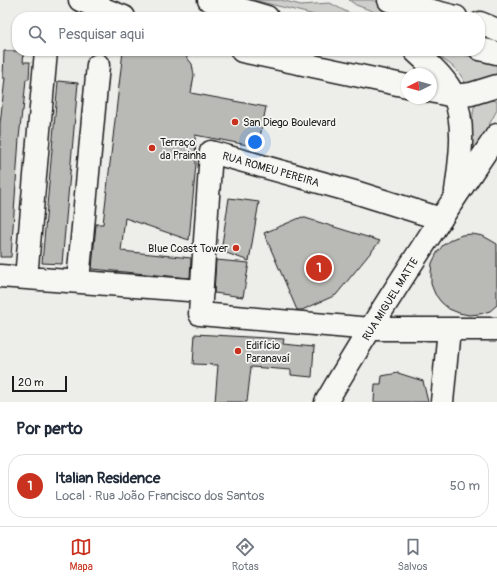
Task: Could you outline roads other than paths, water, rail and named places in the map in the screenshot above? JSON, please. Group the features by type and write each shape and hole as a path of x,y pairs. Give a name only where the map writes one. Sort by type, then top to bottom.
{"street":[{"path":"80,0 111,12"},
{"path":"210,0 250,12"},
{"path":"389,0 436,12"},
{"path":"485,25 497,30"},
{"path":"485,50 497,53"},
{"path":"26,278 46,56"},
{"path":"266,56 401,85"},
{"path":"420,56 442,78 454,96"},
{"path":"78,282 98,65"},
{"path":"437,92 454,96 471,94 497,86"},
{"name":"RUA MIGUEL MATTE","path":"454,96 459,119 461,142 455,196"},
{"name":"RUA MIGUEL MATTE","path":"326,402 455,196 497,135"},
{"name":"RUA ROMEU PEREIRA","path":"371,328 200,314 211,152 347,190 441,219"},
{"path":"0,276 202,291"},
{"path":"371,328 497,329"},
{"path":"442,402 449,329"}],"place":[{"name":"San Diego Boulevard","path":"235,122"},
{"name":"Terraço da Prainha","path":"152,148"},
{"name":"Blue Coast Tower","path":"236,248"},
{"name":"Italian Residence","path":"319,268"},
{"name":"Edifício Paranavaí","path":"238,351"}]}
